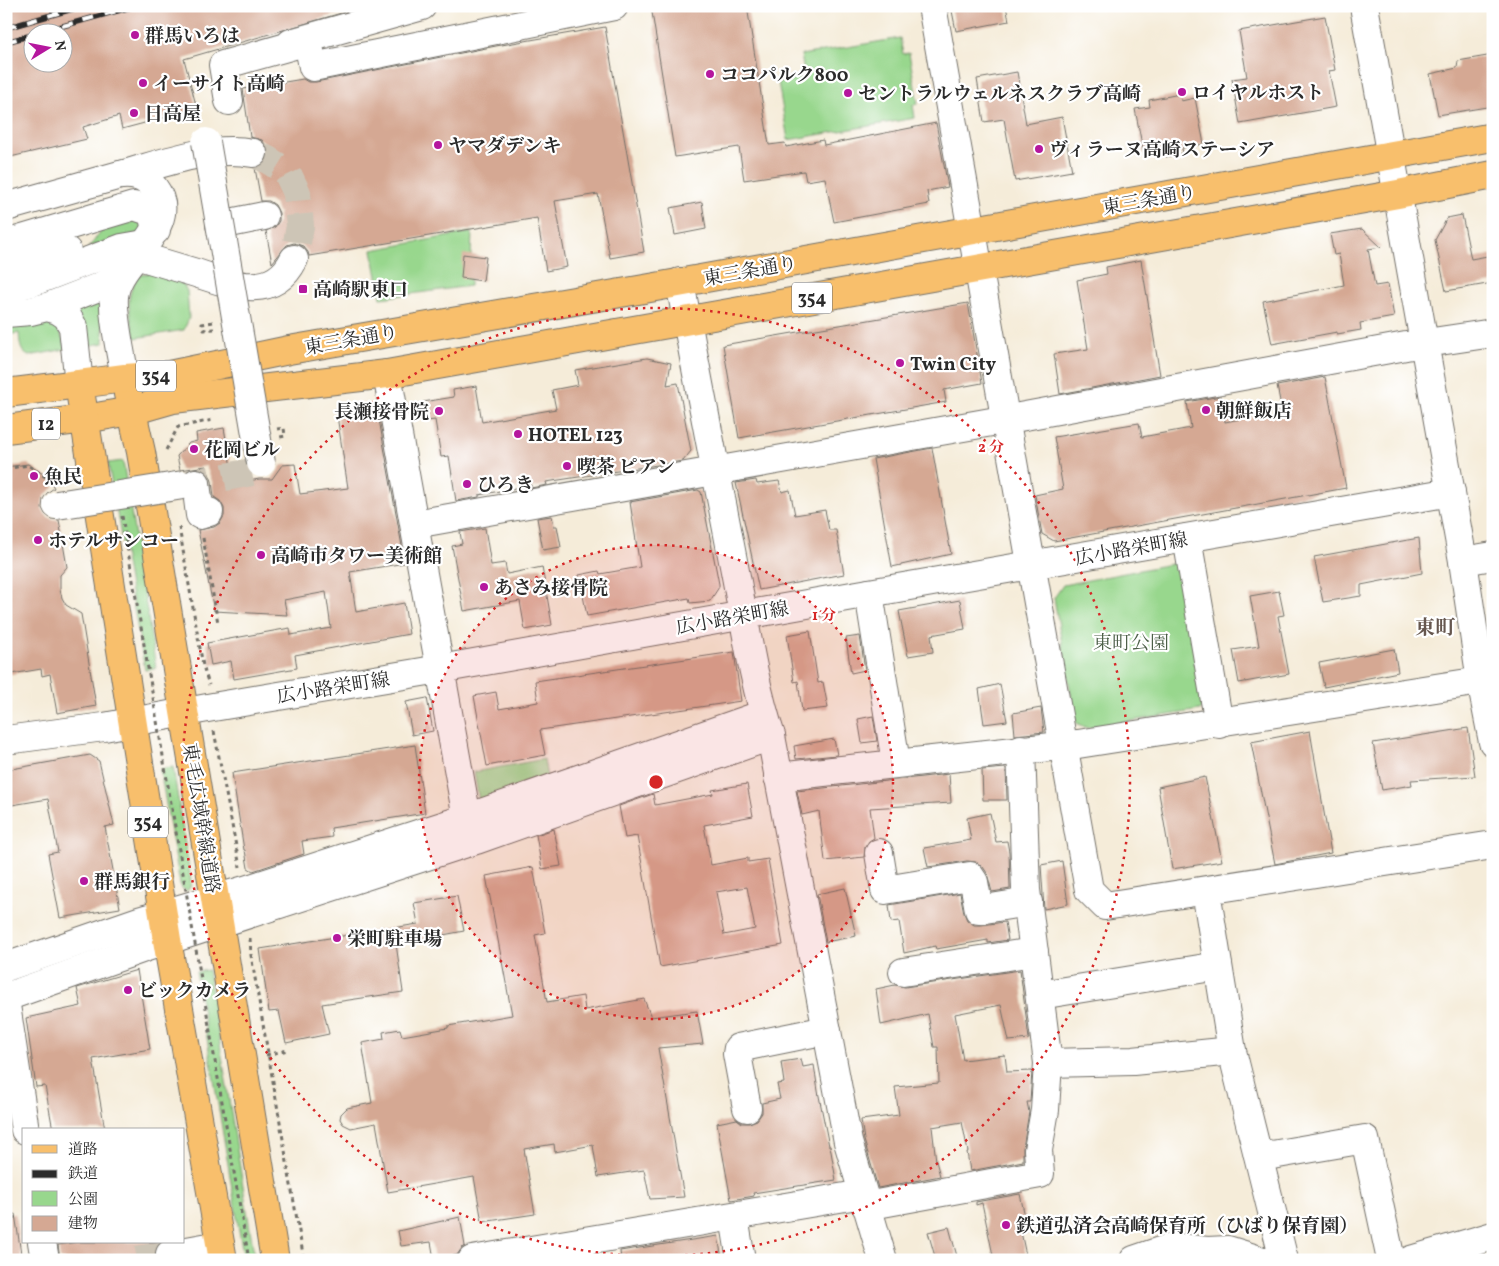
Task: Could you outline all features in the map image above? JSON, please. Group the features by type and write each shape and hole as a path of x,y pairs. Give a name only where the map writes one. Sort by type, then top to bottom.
{"main road":[{"name":"東三条通り","path":"6,393 125,378 169,375 289,350 1493,137"},
{"name":"東三条通り","path":"6,429 131,411 173,399 387,374 1493,176"},
{"name":"東毛広域幹線道路","path":"125,378 141,452 217,911 238,957 274,1260"},
{"name":"354","path":"79,384 165,927 221,1252"}],"street":[{"path":"211,65 422,6"},
{"path":"229,101 223,65 308,41 313,67 614,6"},
{"path":"932,6 1089,890 1105,906 1493,846"},
{"path":"1364,6 1463,561 1487,680 1493,742"},
{"path":"206,142 262,463"},
{"path":"6,207 180,159 216,151 253,153"},
{"path":"120,175 137,175 146,180 155,189 161,204 161,214 146,243 120,276 114,292 114,308 125,378"},
{"path":"6,244 134,206 152,212 146,243"},
{"path":"220,225 264,216"},
{"path":"6,268 59,256 90,236 99,217"},
{"path":"6,288 33,282 122,248 146,243 238,287 262,286 276,281 290,267 294,259"},
{"path":"6,313 47,307 102,286 120,276"},
{"path":"680,282 715,470 768,725 848,1142 883,1260"},
{"path":"47,307 58,310 67,316 73,327 79,384"},
{"path":"415,524 1493,333"},
{"path":"387,374 440,669 472,829"},
{"path":"57,505 190,484 192,521"},
{"name":"広小路栄町線","path":"6,740 132,722 1451,492"},
{"path":"1187,538 1219,724"},
{"path":"1463,561 1493,556"},
{"path":"869,593 896,763"},
{"path":"778,777 1063,746 1219,724 1487,680"},
{"path":"6,967 165,927 217,911 472,829 768,725"},
{"path":"472,1260 734,1217 1040,1174 1038,1150 1045,1110 1048,1063 1028,902 1021,750"},
{"path":"879,853 885,890 970,876 974,882 978,910 1028,902"},
{"path":"1206,891 1232,1051 1284,1260"},
{"path":"6,997 165,927"},
{"path":"903,972 1034,952"},
{"path":"1040,995 1218,966"},
{"path":"6,1006 25,1128"},
{"path":"747,1108 737,1054 738,1048 827,1030"},
{"path":"1048,1063 1133,1061 1232,1051"},
{"path":"1257,1152 1272,1155 1364,1139 1391,1260"},
{"path":"734,1217 741,1260"},
{"path":"1411,1260 1493,1236"},
{"path":"42,1244 45,1260"},
{"path":"1134,1260 1172,1247 1207,1251 1228,1250 1260,1260"},
{"path":"170,1254 221,1252"}],"path":[{"path":"167,457 166,448 178,427 217,419"},
{"path":"6,469 28,466 47,478 57,505"},
{"path":"119,496 249,1260"},
{"path":"192,521 218,623"},
{"path":"173,969 238,957"}],"green space":[{"name":"セントラルウェルネスクラブ高崎","path":"900,38 903,54 909,53 918,104 913,105 915,118 788,140 778,82 805,77 801,55"},
{"path":"138,216 144,232 88,247 102,229"},
{"path":"472,232 470,286 381,298 372,250"},
{"path":"151,273 183,284 187,291 189,318 184,330 135,338 129,298 139,275"},
{"path":"101,294 104,343 86,346 69,307"},
{"path":"39,322 51,324 58,329 66,349 29,356 23,352 19,333 6,335 11,328"},
{"path":"123,461 156,668 145,670 108,463"},
{"name":"東町公園","path":"1176,563 1187,569 1208,698 1200,710 1087,728 1076,723 1054,598 1063,585"},
{"path":"544,759 548,784 480,807 474,772"},
{"path":"173,767 191,882 187,891 180,884 160,769"},
{"path":"208,970 255,1260 244,1260 196,972"}],"building":[{"path":"6,6 354,6 355,9 184,59 197,109 122,129 119,116 83,127 87,139 6,158"},
{"path":"651,6 747,6 769,145 785,143 786,147 823,140 824,145 936,123 948,187 927,191 929,204 834,222 825,178 806,181 804,171 744,180 739,147 675,157"},
{"path":"951,6 1006,6 1009,21 956,31"},
{"path":"1325,16 1335,70 1329,71 1336,107 1240,124 1232,79 1247,77 1239,31"},
{"name":"ヤマダデンキ","path":"605,27 644,252 610,258 598,194 555,201 567,267 546,271 537,218 309,256 303,246 294,243 287,245 272,263 266,231 275,227 279,221 279,213 275,205 269,201 261,201 255,168 260,167 266,162 269,154 262,140 250,137 243,89 303,79 308,82 316,82 496,46"},
{"path":"1493,55 1493,106 1438,115 1430,74 1457,68 1458,61"},
{"name":"ヴィラーヌ高崎ステーシア","path":"1017,72 1026,124 1062,117 1072,171 1015,181 1004,119 984,122 977,79"},
{"path":"1180,94 1181,101 1195,98 1204,144 1182,148 1183,153 1166,157 1165,151 1144,155 1135,109 1150,107 1149,100"},
{"path":"702,202 706,229 675,235 670,208"},
{"path":"1462,215 1471,259 1493,255 1493,283 1446,291 1435,240 1447,218"},
{"path":"1362,229 1381,247 1368,249 1375,286 1388,284 1394,317 1360,323 1361,330 1337,334 1337,332 1272,344 1263,301 1344,285 1339,254 1334,255 1330,234"},
{"path":"463,254 486,257 483,281 461,278"},
{"path":"1141,260 1160,375 1060,394 1054,354 1088,349 1077,280 1107,274 1106,267"},
{"path":"968,303 982,383 944,390 946,402 739,438 723,345"},
{"path":"647,358 671,363 667,385 678,383 691,451 683,461 546,482 547,485 531,488 531,485 456,501 449,456 441,457 435,420 427,421 423,402 454,397 453,390 476,386 482,422 556,409 552,390 578,385 575,370"},
{"path":"1325,377 1346,488 1054,541 1042,534 1035,495 1063,489 1054,437 1139,423 1142,437 1191,428 1187,402 1221,396 1225,422 1282,411 1277,386"},
{"path":"376,403 405,563 350,572 356,612 404,603 409,634 295,655 297,668 234,679 231,661 211,665 207,643 290,628 291,635 331,628 326,592 284,600 287,615 214,611 198,530 214,527 220,523 224,516 224,508 220,501 214,497 212,481 206,466 180,470 177,456 189,443 197,441 196,433 224,428 234,484 259,479 272,479 282,465 295,464 300,494 348,488 336,409"},
{"path":"932,448 951,554 892,567 873,459"},
{"path":"28,464 49,478 54,488 43,499 42,508 51,519 59,520 67,567 60,575 60,590 66,605 81,614 96,706 57,713 50,674 42,676 41,669 6,675 6,467"},
{"path":"756,480 757,484 779,481 782,492 790,490 795,515 825,510 829,530 836,530 844,574 759,590 736,483"},
{"path":"698,490 701,492 719,584 710,601 690,603 689,598 587,616 579,575 599,571 600,574 640,567 630,502"},
{"path":"552,516 554,526 557,526 561,547 543,550 537,518"},
{"path":"485,528 491,565 505,563 507,574 542,567 552,625 525,630 520,601 464,611 452,546 462,544 460,532"},
{"path":"1419,538 1422,573 1361,585 1361,596 1323,602 1314,557"},
{"path":"1279,591 1284,615 1278,616 1289,674 1239,683 1233,650 1259,646 1250,596"},
{"path":"960,600 965,629 931,635 933,652 908,656 899,611"},
{"path":"810,631 818,683 823,682 828,708 802,711 798,681 794,682 787,635"},
{"path":"860,636 865,670 851,673 846,638"},
{"path":"1394,649 1398,672 1324,687 1319,663"},
{"path":"734,652 741,701 540,730 545,755 487,766 474,696 496,692 499,709 538,702 535,681"},
{"path":"1000,684 1007,721 984,724 979,689"},
{"path":"427,698 433,731 412,735 406,702"},
{"path":"1041,708 1044,732 1015,735 1013,713"},
{"path":"873,716 877,741 862,743 858,719"},
{"path":"1468,728 1475,776 1411,780 1412,785 1382,790 1373,743"},
{"path":"1310,731 1331,853 1275,864 1251,742"},
{"path":"834,739 837,755 796,759 794,746"},
{"path":"415,745 425,813 331,828 332,837 302,841 304,854 253,871 248,868 232,773"},
{"path":"90,755 99,761 114,825 105,827 120,908 60,918 48,854 58,852 48,799 6,806 6,770"},
{"path":"1006,768 1007,800 983,800 982,770"},
{"path":"949,774 951,803 870,808 874,838 865,847 864,857 825,861 819,811 802,815 797,791"},
{"path":"1205,777 1222,861 1172,869 1158,787"},
{"path":"747,784 753,816 704,825 711,865 748,858 748,862 768,859 783,945 660,967 637,836 625,838 619,806 653,794 655,805 713,794 712,790","holes":["747,887 755,929 724,935 716,892"]},
{"path":"990,813 996,842 1007,841 1010,889 992,892 987,873 976,862 967,861 928,867 924,848 971,840 967,818"},
{"path":"554,829 561,866 542,869 536,835"},
{"path":"1062,861 1068,904 1044,909 1041,865"},
{"path":"533,867 545,933 535,935 547,1002 583,996 585,1010 644,999 651,1017 697,1011 703,1044 658,1048 684,1197 650,1199 644,1170 598,1177 593,1145 555,1152 554,1144 524,1149 535,1214 482,1222 474,1177 388,1192 376,1123 351,1128 343,1124 340,1119 341,1114 347,1108 372,1103 362,1043 384,1039 383,1032 400,1029 402,1036 512,1015 486,876"},
{"path":"845,888 856,936 826,942 817,894"},
{"path":"960,893 967,920 974,925 1005,922 1008,940 988,943 988,940 936,949 935,946 904,953 899,921 891,922 889,905"},
{"path":"457,896 464,931 396,944 403,992 322,1004 329,1034 286,1043 279,1011 269,1012 260,949 418,924 414,903"},
{"path":"137,970 150,1049 93,1059 105,1128 53,1128 45,1086 36,1087 26,1018 81,1006 77,988"},
{"path":"1020,970 1029,1039 1009,1041 1001,1005 955,1014 963,1060 1005,1055 1007,1072 1032,1071 1030,1102 1027,1102 1029,1112 1023,1148 1023,1161 970,1171 962,1122 932,1127 936,1161 940,1176 878,1188 864,1140 861,1120 899,1115 895,1087 939,1083 938,1047 934,1047 928,1014 881,1025 876,989 895,985 905,987"},
{"path":"801,1059 803,1067 814,1065 836,1180 753,1193 754,1196 731,1200 717,1123 737,1119 742,1123 757,1120 762,1113 762,1103 780,1099 777,1084 784,1083 781,1062"},
{"path":"1020,1194 1028,1230 1021,1232 1027,1260 994,1260 982,1203 976,1205 976,1202"},
{"path":"15,1214 22,1260 6,1260 6,1215"},
{"path":"460,1217 465,1246 457,1255 434,1259 431,1242 401,1246 398,1231"},
{"path":"949,1227 958,1260 936,1260 928,1232"},
{"path":"718,1236 722,1260 621,1260 620,1251"},
{"path":"159,1244 155,1249 156,1260 113,1260 112,1255 82,1260 60,1260 58,1245"}],"tunnel":[{"path":"253,153 287,172 297,193 300,226 294,259"},
{"path":"183,485 263,470 261,463"},
{"path":"137,1260 170,1254"}],"railway":[{"path":"6,28 83,6"},
{"path":"72,23 135,6"},
{"path":"6,42 22,38"}],"place":[{"name":"群馬いろは","path":"135,35"},
{"name":"ココパルク800","path":"710,74"},
{"name":"イーサイト高崎","path":"143,83"},
{"name":"ロイヤルホスト","path":"1182,92"},
{"name":"セントラルウェルネスクラブ高崎","path":"848,93"},
{"name":"日高屋","path":"134,113"},
{"name":"ヤマダデンキ","path":"438,145"},
{"name":"ヴィラーヌ高崎ステーシア","path":"1039,149"},
{"name":"高崎駅東口","path":"303,289"},
{"name":"Twin City","path":"900,363"},
{"name":"朝鮮飯店","path":"1206,410"},
{"name":"長瀬接骨院","path":"439,411"},
{"name":"HOTEL 123","path":"518,434"},
{"name":"花岡ビル","path":"194,449"},
{"name":"喫茶 ピアン","path":"567,466"},
{"name":"魚民","path":"34,476"},
{"name":"ひろき","path":"467,484"},
{"name":"ホテルサンコー","path":"38,540"},
{"name":"高崎市タワー美術館","path":"261,555"},
{"name":"あさみ接骨院","path":"484,587"},
{"name":"群馬銀行","path":"84,881"},
{"name":"栄町駐車場","path":"337,938"},
{"name":"ビックカメラ","path":"128,990"},
{"name":"鉄道弘済会高崎保育所（ひばり保育園）","path":"1006,1225"}],"district":[{"name":"東町","path":"1435,627"}]}
